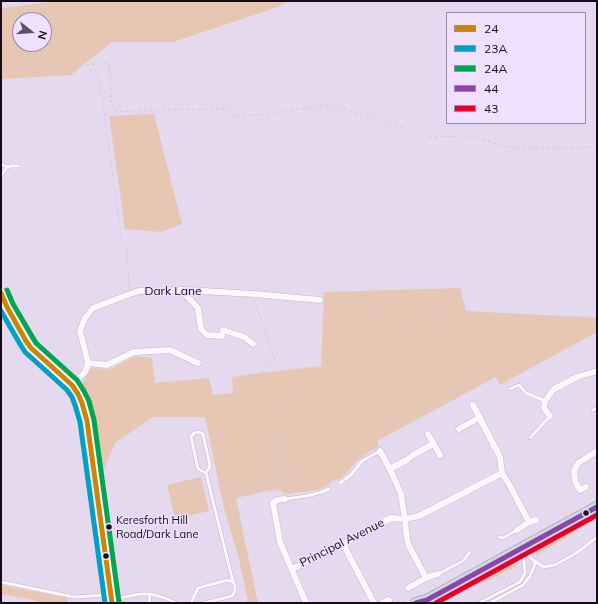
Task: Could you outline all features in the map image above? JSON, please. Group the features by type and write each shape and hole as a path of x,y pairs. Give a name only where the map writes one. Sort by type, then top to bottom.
{"highway":[{"path":"416,603 427,602 523,550 597,507"}],"main road":[{"path":"1,293 21,333 31,348 72,385 78,394 87,421 112,601"}],"street":[{"name":"Dark Lane","path":"88,363 80,331 84,318 93,308 139,291 181,290 320,300"},
{"path":"181,290 198,308 201,329 208,335 222,336 223,330 244,337 253,344"},
{"path":"72,385 85,372 88,363 107,364 134,352 170,350 198,363"},
{"path":"550,416 544,408 545,401 554,389 577,377 597,371"},
{"path":"473,405 500,457 502,473 529,522"},
{"path":"459,428 480,417"},
{"path":"428,434 440,455"},
{"path":"390,468 407,460 433,444"},
{"path":"380,451 390,468 401,494 408,544 426,578"},
{"path":"586,488 580,490 575,481 574,471 578,463 597,451"},
{"name":"Principal Avenue","path":"292,569 391,518 405,519 419,516 502,473"},
{"path":"285,499 277,500 273,503 280,542 306,603"},
{"path":"518,530 529,522 536,520"},
{"path":"342,544 374,603"},
{"path":"408,588 426,578 438,574"},
{"path":"382,603 388,600"}],"lane":[{"path":"1,164 7,167 20,166"},
{"path":"1,176 7,167"},
{"path":"510,390 519,385 526,393 545,401"},
{"path":"593,410 597,408"},
{"path":"530,438 550,416"},
{"path":"204,603 232,596 235,591 235,586 206,474 210,466 203,434 200,432 194,433 191,437 198,469 206,474"},
{"path":"340,483 351,475 362,461 380,451"},
{"path":"285,499 307,496 329,489"},
{"path":"498,537 503,538 518,530"},
{"path":"523,550 543,567 555,565 578,552 597,537"},
{"path":"479,603 520,582 525,573 523,550"},
{"path":"438,574 463,561 470,552"},
{"path":"490,603 523,585 530,576 535,564 534,560"},
{"path":"191,603 198,588 228,580 233,582"},
{"path":"1,582 74,597 107,595 112,601 140,594 150,594 176,603"},
{"path":"149,603 150,594"}],"path":[{"path":"22,1 24,12"},
{"path":"29,52 32,68"},
{"path":"1,71 109,63 112,109 117,112 229,109 234,116 272,114 322,105 339,107 431,137 468,136 516,149 597,147"},
{"path":"86,65 97,75 102,98 122,244 127,249 130,294"},
{"path":"102,98 112,96"},
{"path":"251,294 276,363 264,366 263,375 255,384 268,491"},
{"path":"320,300 454,312 597,317"},
{"path":"277,500 279,435 274,408 276,404 333,366 374,328 386,322 403,321 461,330 470,336 482,361 482,370 462,386 386,427 373,446"},
{"path":"255,603 237,510 215,430 210,399 237,395 236,380 263,375"},
{"path":"278,489 293,477 316,470 364,443 370,444 380,451"},
{"path":"263,458 279,451"},
{"path":"234,497 241,491 267,488"},
{"path":"215,512 225,510 240,524"},
{"path":"498,575 499,578 513,577 497,589 499,592"}],"shaded area":[{"path":"60,1 289,1 278,7 173,42 112,42 71,75 1,79 1,8"},
{"path":"154,114 182,224 161,232 125,229 109,116"},
{"path":"460,288 466,311 597,318 597,332 500,385 496,377 377,441 379,446 356,462 342,478 332,481 325,487 312,491 287,494 278,490 268,491 236,498 258,603 248,603 239,559 224,508 205,417 153,417 115,443 102,475 91,405 81,385 92,367 108,370 136,356 152,358 155,383 209,378 213,395 233,393 232,377 321,366 324,292"},
{"path":"201,477 209,511 175,519 167,485"},
{"path":"597,511 597,518 536,556 538,546 542,542"},
{"path":"506,561 512,562 518,566 438,603 435,603 436,601"},
{"path":"1,585 67,598 68,603 39,603 34,600 1,594"}],"transit line":[{"name":"24A","path":"7,290 13,304 36,343 77,380 89,401 94,420 119,602"},
{"name":"24","path":"1,293 7,307 31,348 72,385 82,403 87,421 112,603"},
{"name":"23A","path":"1,311 25,352 67,390 75,405 80,422 105,603"},
{"name":"44","path":"416,603 427,600 597,507"},
{"name":"43","path":"436,603 597,515"}],"place":[{"name":"Keresforth Hill Road/Dark Lane","path":"109,527"}]}
